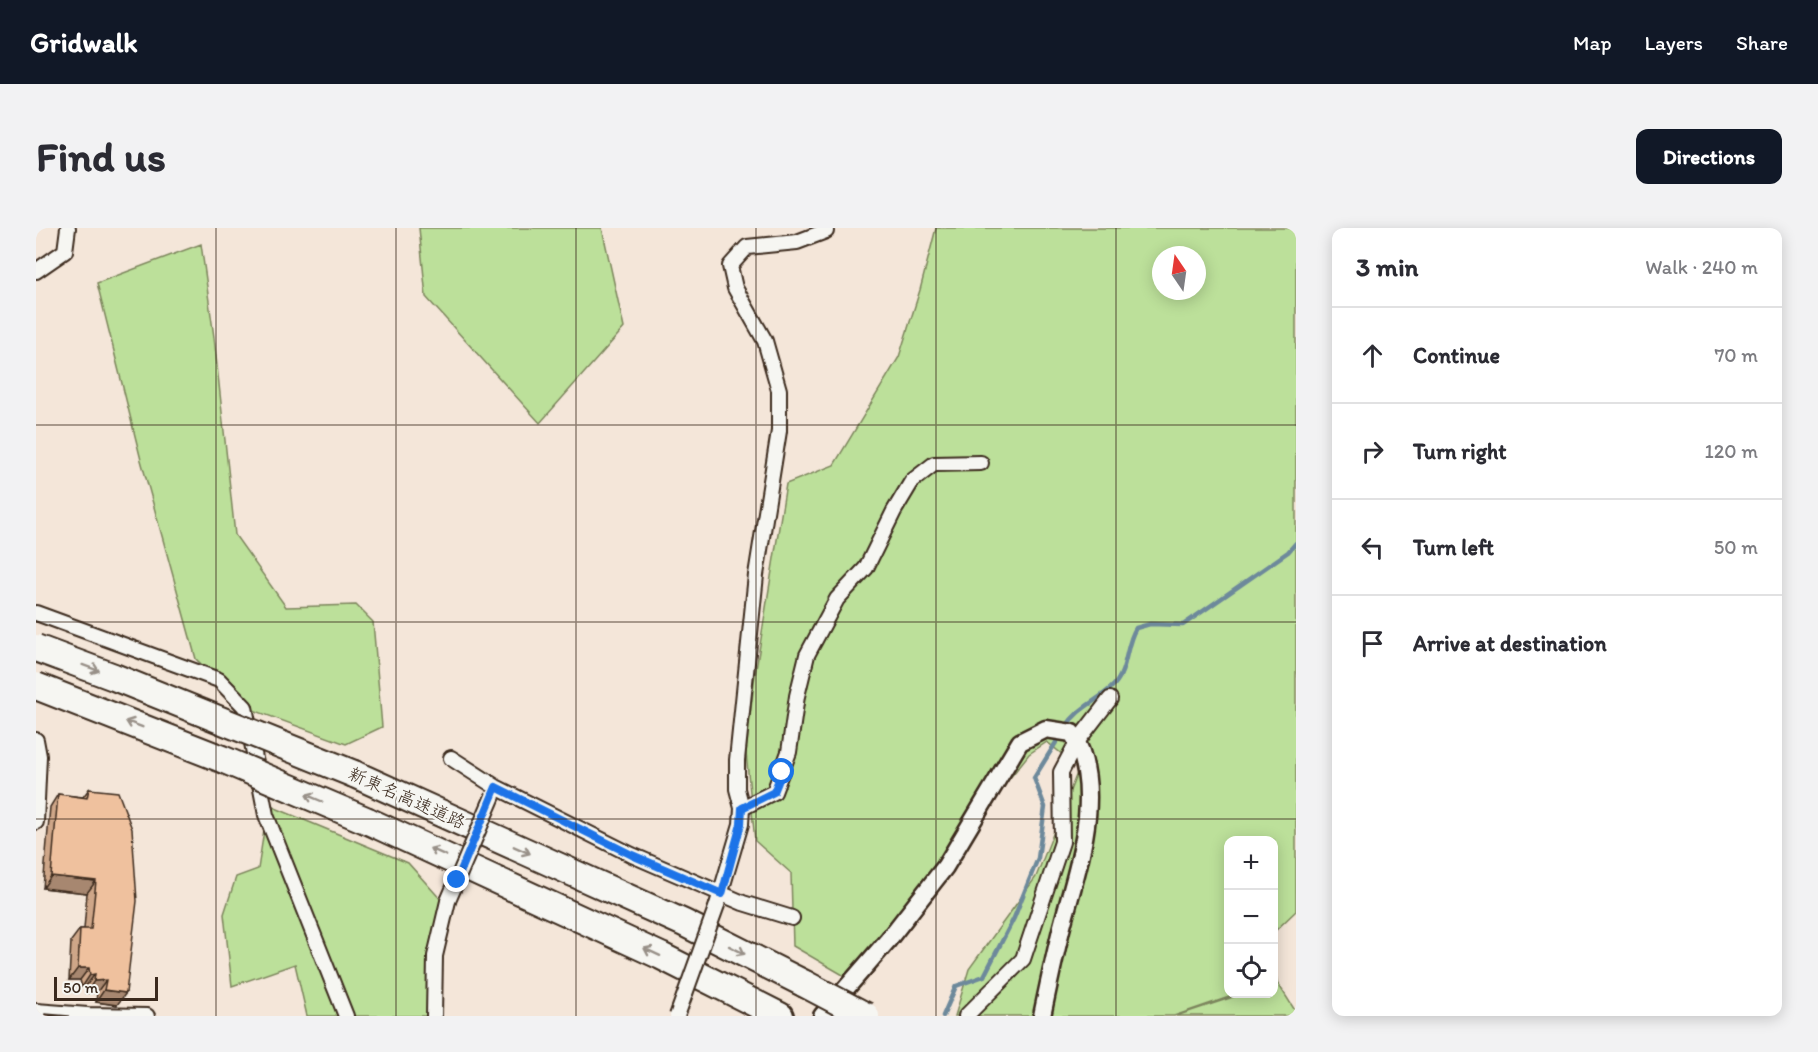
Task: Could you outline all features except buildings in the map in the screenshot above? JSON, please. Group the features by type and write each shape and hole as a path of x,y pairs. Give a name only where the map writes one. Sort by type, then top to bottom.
{"highway":[{"name":"新東名高速道路","path":"36,648 354,774 684,923 866,1016"},
{"name":"新東名高速道路","path":"36,686 222,759 368,821 661,956 780,1016"}],"street":[{"path":"36,271 65,251 69,228"},
{"path":"677,1016 719,899 741,824 742,808 737,789 737,760 756,575 779,431 778,390 765,341 735,288 730,266 747,247 797,242 826,231 826,228"},
{"path":"742,808 774,792 789,752 797,696 807,655 837,599 866,568 894,511 912,481 934,464 981,463"},
{"path":"36,613 219,680 245,707 266,815 346,1016"},
{"path":"966,1016 1023,959 1062,842 1061,772 1075,738 1110,699"},
{"path":"822,1016 888,940 945,867 1020,742 1046,729 1075,738"},
{"path":"1042,1016 1086,831 1088,786 1083,758 1075,738"},
{"path":"36,740 39,768 36,822"},
{"path":"451,758 494,792 632,855 719,899 743,903 792,918"},
{"path":"434,1016 435,956 448,901 494,792"},
{"path":"36,1011 88,1016 147,1016"}],"green space":[{"path":"419,228 602,228 624,328 540,423 426,297"},
{"path":"936,228 1296,228 1296,911 1278,928 1278,836 1224,836 1224,998 1226,998 1174,1016 955,1016 969,969 1036,877 1079,768 1047,742 1029,754 852,977 843,975 793,946 791,873 755,841 746,753 754,682 786,484 834,465 899,357"},
{"path":"201,244 214,337 235,535 286,607 356,605 373,622 382,727 346,744 245,707 196,659 141,460 97,283"},
{"path":"268,805 408,863 443,902 438,1016 307,1016 295,964 232,986 224,914 236,877 258,869"},
{"path":"1278,984 1296,1012 1296,1016 1176,1016 1230,998 1278,998"}],"waterway":[{"path":"1065,728 1076,714 1108,691 1119,679 1136,628 1150,624 1183,625 1288,552 1296,543"},
{"path":"943,1016 956,986 984,976 1014,918 1038,858 1045,807 1034,778 1060,736"}],"route":[{"path":"457,880 496,787 632,855 722,894 741,824 742,808 774,792 782,772"}]}
